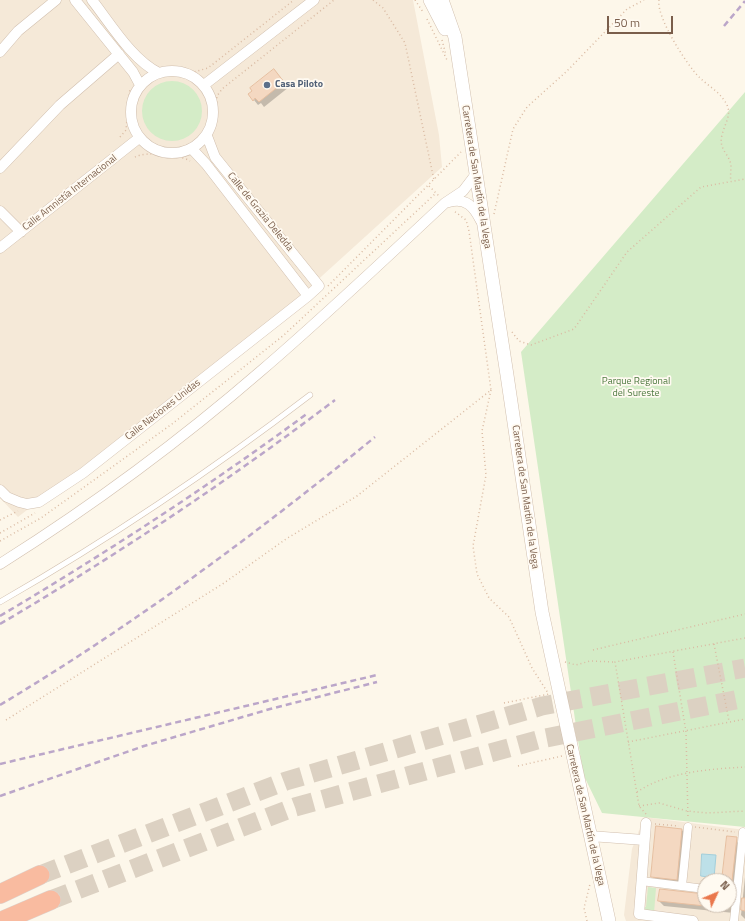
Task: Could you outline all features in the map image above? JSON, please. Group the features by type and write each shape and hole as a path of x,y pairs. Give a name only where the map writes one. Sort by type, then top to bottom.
{"highway":[{"path":"0,894 40,875"},
{"path":"5,920 51,900"}],"street":[{"path":"0,52 18,31 56,0"},
{"path":"75,0 119,54 140,84"},
{"path":"92,0 138,59 148,68 161,70 165,71 180,71 193,76 204,85 211,97 214,110 211,136 192,149 181,153 169,154 157,152 147,146 139,138 132,125 130,111 133,97 140,84 161,70"},
{"path":"204,85 314,0"},
{"name":"Carretera de San Martín de la Vega","path":"430,0 443,25 454,66 476,174 488,222 540,604 550,653 554,693 571,754 609,921"},
{"name":"Carretera de San Martín de la Vega","path":"442,0 454,37 454,66"},
{"path":"0,168 60,104 119,54"},
{"name":"Calle de Grazia Deledda","path":"211,136 215,157 319,286"},
{"name":"Calle Amnistía Internacional","path":"0,248 139,138"},
{"name":"Calle de Grazia Deledda","path":"192,149 206,164 308,296"},
{"path":"0,564 75,515 154,458 208,415 310,328 448,205 463,191 476,174"},
{"path":"448,205 459,200 468,203 488,222"},
{"path":"0,211 21,232"},
{"name":"Calle Naciones Unidas","path":"27,504 40,502 83,473 319,286"},
{"path":"0,490 12,500 27,504"},
{"path":"646,823 640,914 693,921"},
{"path":"682,886 688,827"},
{"path":"736,873 743,832"},
{"path":"590,836 644,840"},
{"path":"642,881 697,888"}],"lane":[{"path":"0,602 65,564 151,510 242,447 310,395"}],"path":[{"path":"161,70 182,68 194,72 208,68 294,0"},
{"path":"211,136 217,96 222,89 334,0"},
{"path":"373,0 383,8 405,43 434,180"},
{"path":"415,0 454,66"},
{"path":"488,222 513,129 527,107 566,71 627,10 644,0"},
{"path":"660,0 659,12 688,64 699,77 725,100 729,119 722,134 721,146 731,165 731,181"},
{"path":"120,137 126,130 127,125 131,89 129,85"},
{"path":"429,186 462,152 463,147"},
{"path":"135,157 149,152 184,157 191,162"},
{"path":"511,332 519,341 531,345 574,329 627,252 701,187 745,179"},
{"path":"0,541 41,518 172,424 284,335 436,193"},
{"path":"448,205 466,220 469,231 491,390 482,431 486,475 473,546 477,574 489,598 508,617 532,668 554,693"},
{"path":"6,720 224,583 286,539 357,496 491,390"},
{"path":"0,520 10,517 27,504"},
{"path":"593,650 745,614"},
{"path":"550,653 568,664 576,665 590,661 615,662 745,638"},
{"path":"714,644 729,722"},
{"path":"673,652 686,732 688,827"},
{"path":"615,662 639,806 646,815 646,823"},
{"path":"504,703 554,693"},
{"path":"628,742 686,732 745,719"},
{"path":"518,766 571,754"},
{"path":"637,792 649,784 686,774 745,767"},
{"path":"639,806 658,803 687,811 707,813 745,811"},
{"path":"587,921 584,908 590,880"}],"shaded area":[{"path":"0,0 413,0 439,135 442,167 290,305 18,517 0,498"},
{"path":"644,817 745,830 745,921 626,921 624,915 632,849"}],"green space":[{"path":"172,81 189,86 197,94 202,111 197,128 189,136 172,141 155,136 147,128 142,111 147,94 155,86"},
{"name":"Parque Regional del Sureste","path":"745,92 745,827 602,813 583,774 521,352"},
{"path":"648,887 656,888 654,913 646,910 644,907 646,907"}],"water":[{"path":"702,854 716,855 714,873 701,873"}],"building":[{"name":"Casa Piloto","path":"274,69 284,82 259,102 255,98 253,101 248,94 252,91 250,88"},
{"path":"656,826 682,829 677,880 651,877"},
{"path":"727,836 737,837 733,873 723,873"},
{"path":"660,889 697,893 697,905 658,901"},
{"path":"742,898 745,898 745,911 741,910"}],"tunnel":[{"path":"40,875 286,781 542,706 745,668"},
{"path":"51,900 295,807 541,739 745,698"}],"railway":[{"path":"724,26 745,1"},
{"path":"0,624 87,571 213,488 335,400"},
{"path":"0,616 157,518 233,467 308,413"},
{"path":"0,705 98,643 192,578 285,509 375,437"},
{"path":"0,764 377,675"},
{"path":"0,796 144,746 270,709 377,682"}],"place":[{"name":"Casa Piloto","path":"267,85"}]}
